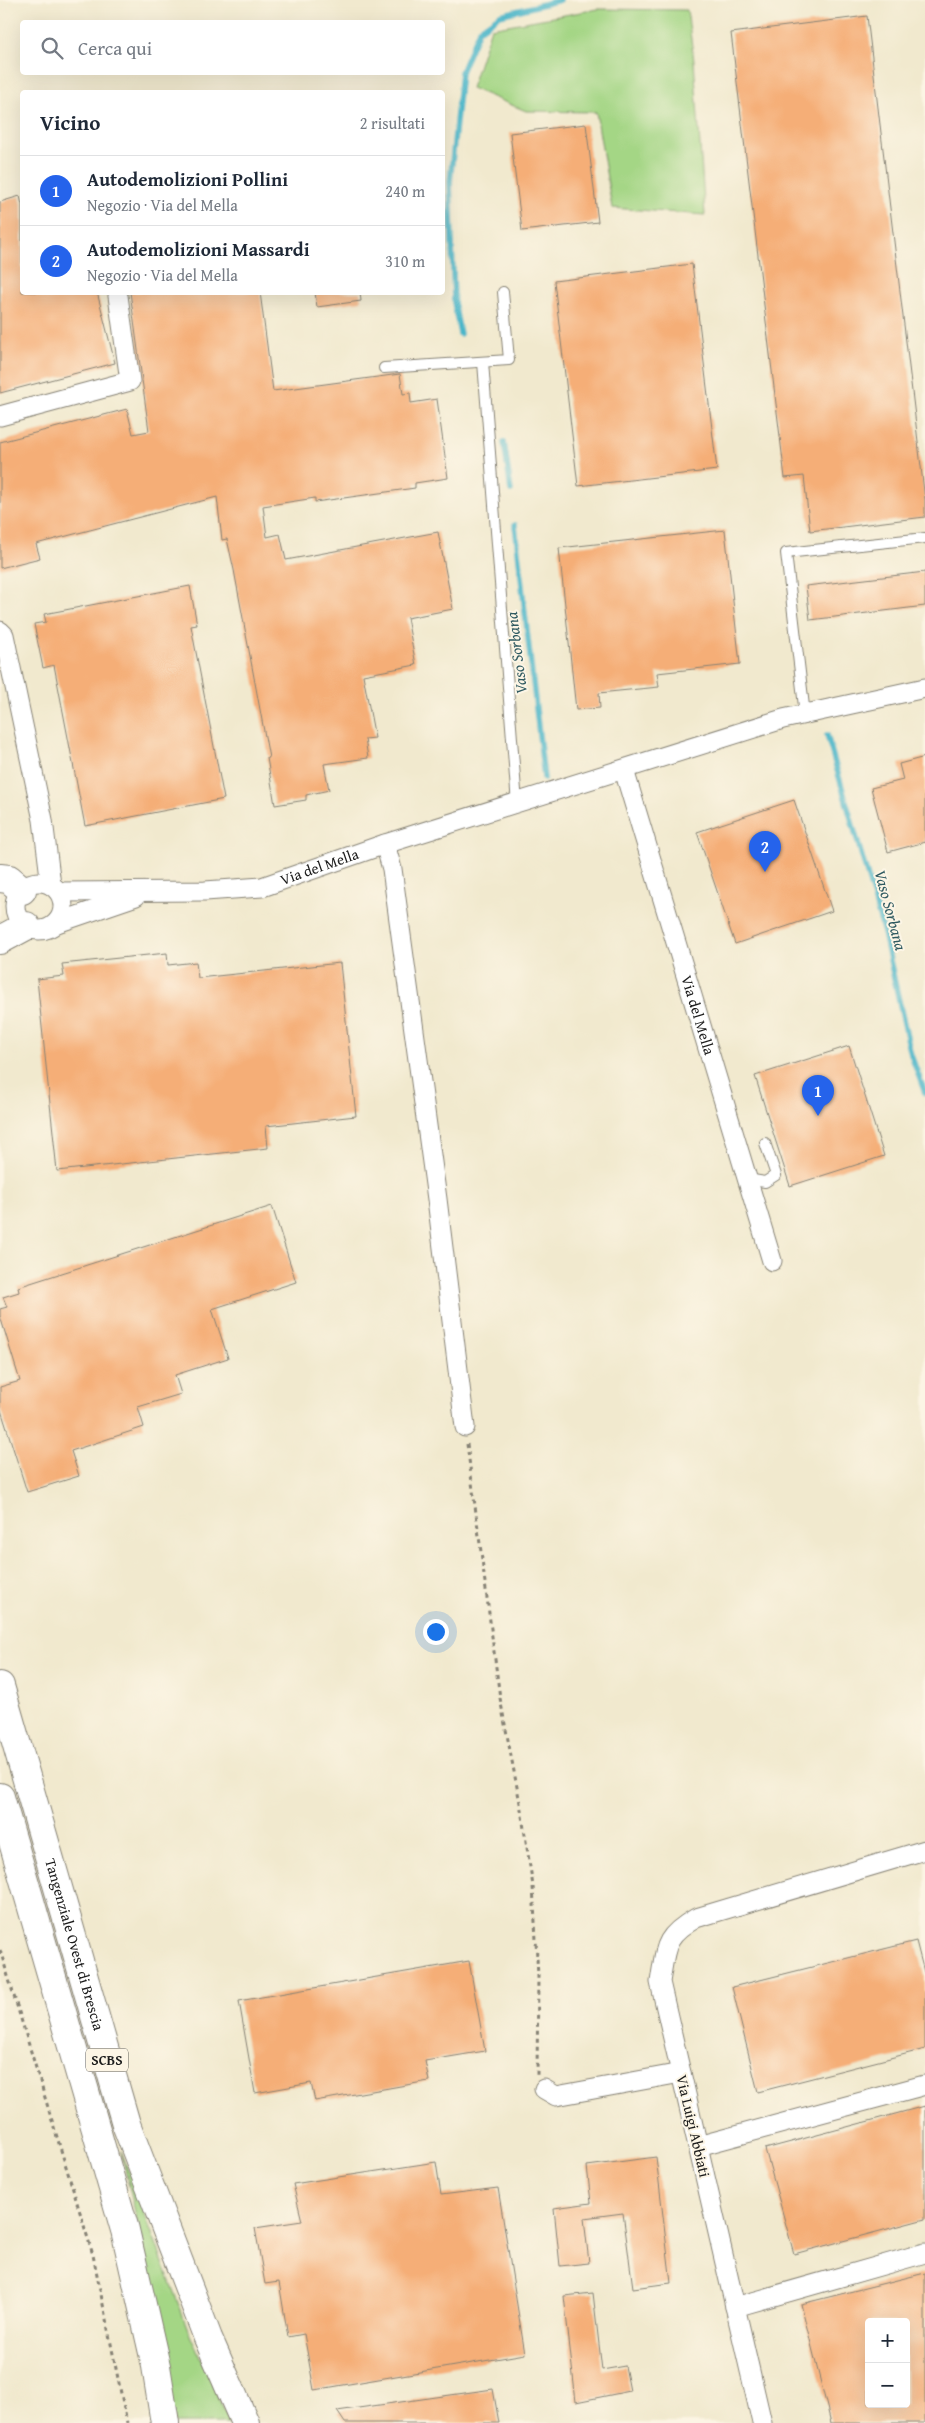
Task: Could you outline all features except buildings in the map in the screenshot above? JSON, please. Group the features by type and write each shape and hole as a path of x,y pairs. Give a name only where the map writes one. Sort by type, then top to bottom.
{"main road":[{"path":"0,940 26,897"},
{"name":"Tangenziale Ovest di Brescia","path":"0,1686 126,2124 208,2338 245,2423"},
{"name":"Tangenziale Ovest di Brescia","path":"0,1797 124,2230 156,2366 165,2423"}],"street":[{"path":"0,416 130,381 118,296"},
{"path":"0,631 4,635 43,820 26,897 63,908 57,923"},
{"name":"Via del Mella","path":"154,890 57,923 42,930 26,897 154,890 205,891 262,886 385,844 783,719 925,688"},
{"name":"Via del Mella","path":"624,770 772,1261"},
{"path":"385,844 394,879 437,1199 465,1427"},
{"name":"Via Luigi Abbiati","path":"762,2423 660,1982 666,1943 678,1928 696,1918 925,1850"},
{"path":"544,2089 556,2096 681,2073"},
{"path":"698,2146 925,2085"},
{"path":"735,2307 925,2253"}],"lane":[{"path":"384,368 509,360 503,292"},
{"path":"483,362 517,804"},
{"path":"805,715 786,553 925,538"},
{"path":"747,1179 765,1182 776,1175 765,1143"}],"path":[{"path":"465,1427 500,1698 533,1886 538,1976 536,2071 544,2089"},
{"path":"0,1950 94,2255 127,2423"}],"green space":[{"path":"598,9 687,10 694,61 705,215 612,208 596,112 526,111 471,88 491,28"},
{"path":"121,2151 190,2335 230,2423 175,2423 153,2291"}],"waterway":[{"name":"Vaso Sorbana","path":"460,334 454,302 450,182 461,72 479,30 500,15 560,0"},
{"name":"Vaso Sorbana","path":"504,442 511,491"},
{"name":"Vaso Sorbana","path":"515,525 544,778"},
{"name":"Vaso Sorbana","path":"827,735 884,933 911,1055 925,1093"}],"place":[{"name":"Autodemolizioni Massardi","path":"765,872"},
{"name":"Autodemolizioni Pollini","path":"818,1116"}]}
